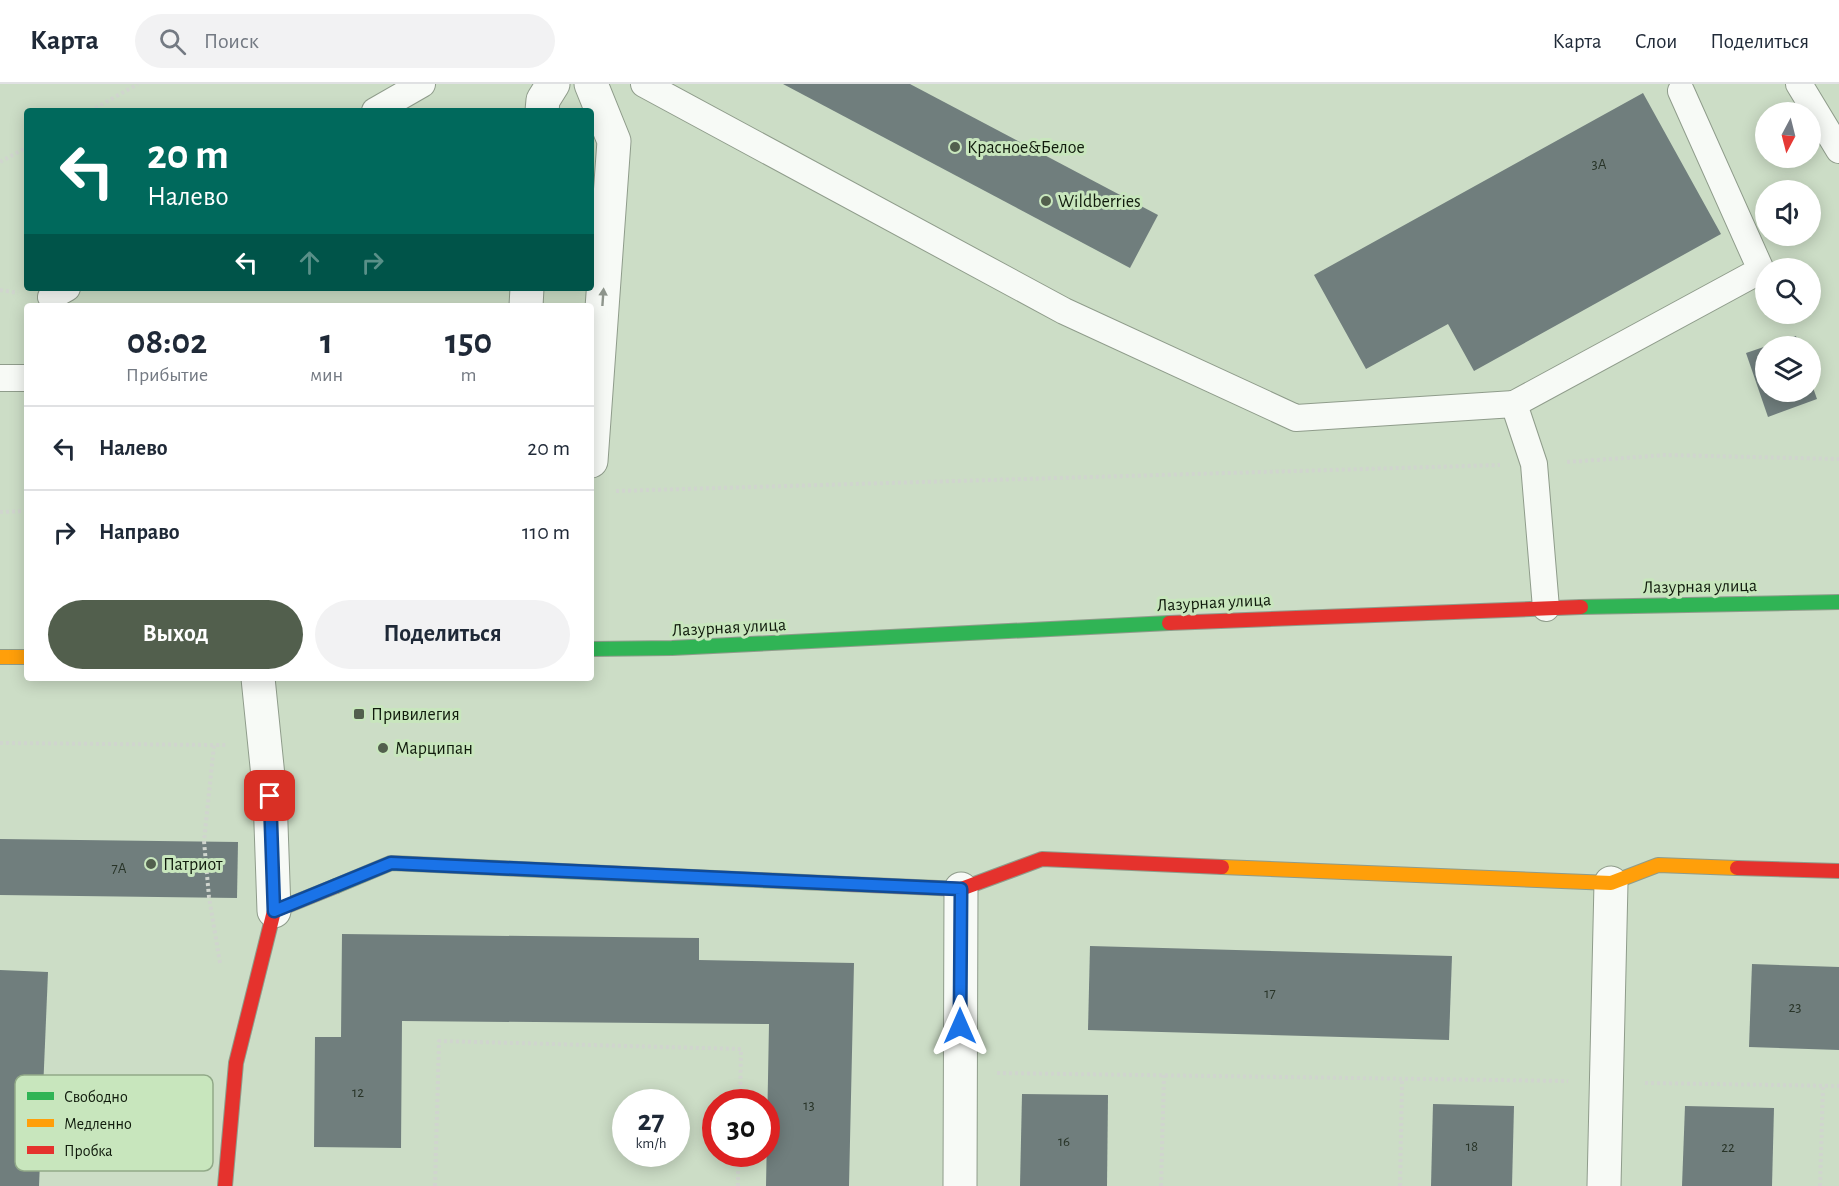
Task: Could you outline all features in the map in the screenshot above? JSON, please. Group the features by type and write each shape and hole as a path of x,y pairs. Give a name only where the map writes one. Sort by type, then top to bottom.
{"street":[{"path":"542,108 543,100 553,84"},
{"path":"591,84 614,141 594,368"},
{"name":"Лазурная улица","path":"594,650 1326,615 1683,603 1839,602"},
{"path":"0,657 24,657"},
{"path":"225,1186 236,1064 274,911 270,796 258,681"},
{"path":"274,911 391,863 961,889 1042,860 1611,883 1658,865 1839,871"},
{"path":"1604,1186 1611,883"},
{"path":"960,1186 961,889"}],"lane":[{"path":"380,108 422,84"},
{"path":"644,84 1064,310 1296,418 1514,404 1761,270 1681,91"},
{"path":"1799,84 1839,150"},
{"path":"0,378 24,378"},
{"path":"1514,404 1534,464 1546,608"}],"path":[{"path":"95,108 138,84"},
{"path":"0,162 24,149"},
{"path":"615,491 1534,464 1666,455 1839,459"},
{"path":"0,512 24,511"},
{"path":"0,743 264,745"},
{"path":"208,897 204,841 214,745"},
{"path":"435,1186 439,1041 741,1049 740,1089"},
{"path":"960,1072 1839,1086"},
{"path":"1161,1186 1164,1075"},
{"path":"1400,1186 1402,1079"},
{"path":"1820,1186 1823,1086"},
{"path":"738,1167 738,1186"}],"building":[{"path":"783,84 910,84 1158,215 1130,268"},
{"path":"1643,93 1721,234 1474,371 1448,324 1366,369 1314,275"},
{"path":"1755,350 1755,379 1746,353"},
{"path":"1763,402 1809,402 1768,417"},
{"path":"0,839 238,842 237,898 0,895"},
{"path":"342,934 699,938 699,960 854,963 849,1186 766,1186 766,1167 780,1167 780,1089 768,1089 769,1024 402,1021 401,1148 314,1147 315,1037 341,1037"},
{"path":"1090,946 1452,956 1449,1040 1088,1030"},
{"path":"1752,964 1839,967 1839,1050 1749,1047"},
{"path":"0,970 48,972 44,1075 15,1075 15,1171 40,1171 39,1186 0,1186"},
{"path":"1022,1094 1108,1095 1107,1186 1020,1186"},
{"path":"1433,1104 1514,1106 1512,1186 1431,1186"},
{"path":"1685,1106 1774,1108 1772,1186 1682,1186"}],"traffic: fast":[{"path":"1581,607 1839,602"},
{"path":"594,649 672,648 1169,623"},
{"path":"336,886 391,863 846,884"}],"traffic: slow":[{"path":"0,657 24,657"},
{"path":"1222,867 1611,883 1658,865 1737,868"}],"traffic: jam":[{"path":"1169,623 1581,607"},
{"path":"846,884 961,889 1042,859 1222,867"},
{"path":"1737,868 1839,871"},
{"path":"225,1186 236,1063 274,911 336,886"}],"place":[{"name":"Красное&Белое","path":"955,147"},
{"name":"Wildberries","path":"1046,201"},
{"name":"Привилегия","path":"359,714"},
{"name":"Марципан","path":"383,748"},
{"name":"Патриот","path":"151,864"}],"route":[{"path":"270,796 274,911 391,863 961,889 960,1026"}]}
